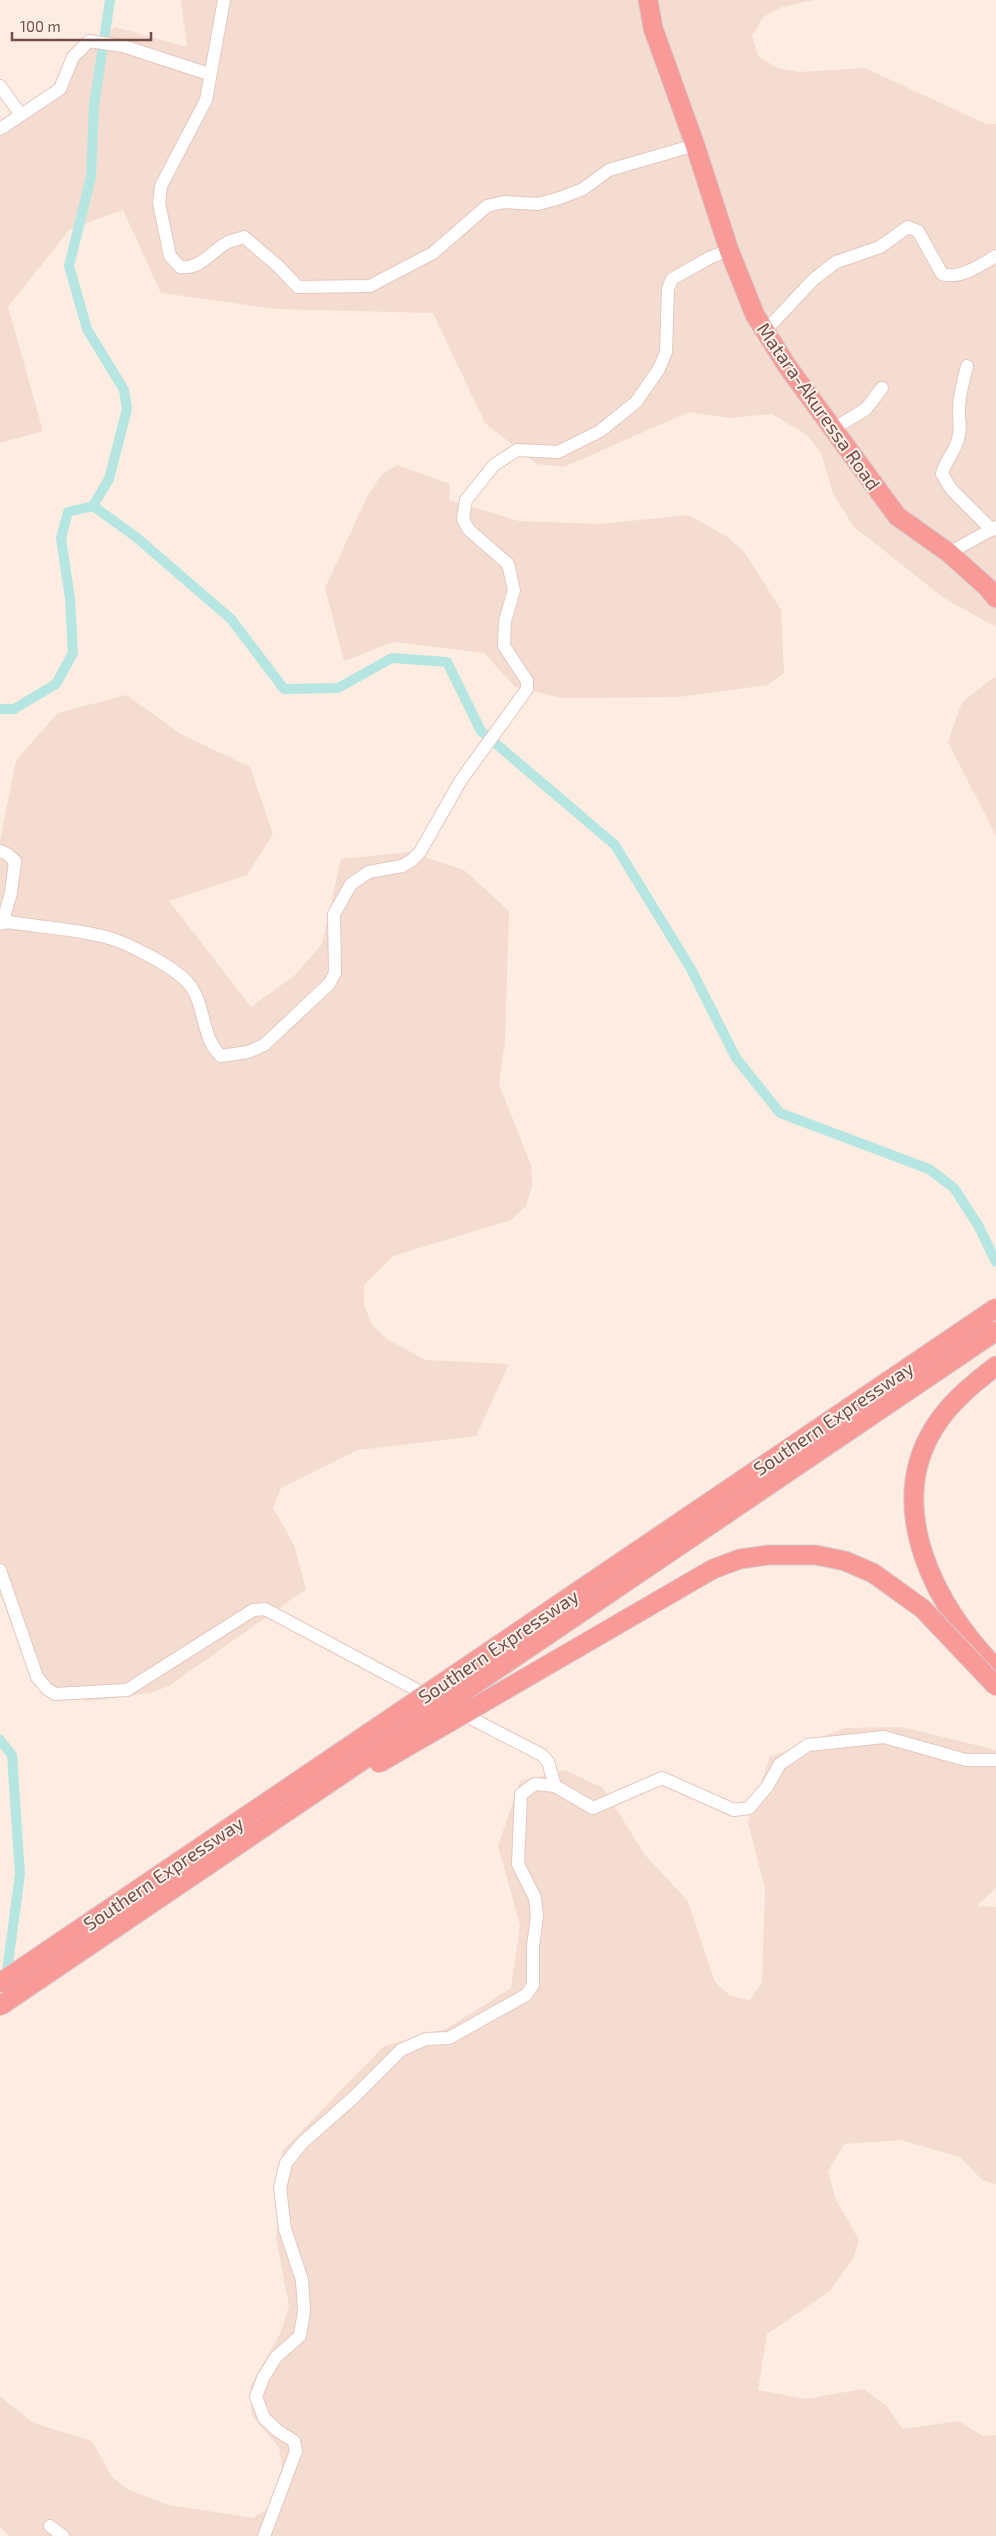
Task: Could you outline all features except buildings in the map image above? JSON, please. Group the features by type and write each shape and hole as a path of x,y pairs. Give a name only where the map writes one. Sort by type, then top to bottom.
{"highway":[{"name":"Matara-Akuressa Road","path":"648,0 653,28 696,145 729,250 755,315 787,366 898,516 949,553 993,589"},
{"name":"Southern Expressway","path":"0,1983 996,1308"},
{"name":"Southern Expressway","path":"0,2006 996,1331"},
{"path":"996,1366 952,1404 934,1427 923,1449 912,1500 916,1528 934,1584 977,1649 996,1668"},
{"path":"157,1900 410,1744 676,1589 713,1569 740,1559 768,1555 816,1555 846,1561 873,1573 924,1609 996,1686"}],"street":[{"path":"224,0 209,74 206,100 161,186 159,203 170,256 180,267 189,268 201,263 229,242 244,237 278,266 298,287 370,286 433,253 488,206 504,202 538,204 560,198 583,189 609,170 696,145"},
{"path":"0,129 60,89 73,57 89,41 123,46 209,74"},
{"path":"0,86 21,115"},
{"path":"765,331 814,279 836,262 880,247 908,227 918,231 942,274 950,277 979,266 996,256"},
{"path":"0,851 16,861 4,923 107,937 172,968 189,984 198,1000 213,1048 222,1056 248,1052 264,1045 329,984 335,973 334,914 351,884 368,872 402,866 411,861 420,852 461,780 523,698 527,689 527,681 504,646 505,622 514,590 508,564 469,530 463,519 466,500 494,465 517,450 558,452 600,431 636,402 659,369 666,352 668,289 672,279 708,258 729,250"},
{"path":"949,553 994,528 951,489 942,474 944,464 958,442 961,424 958,411 960,394 967,366"},
{"path":"833,429 866,409 882,388"},
{"path":"0,1570 37,1677 46,1689 55,1694 127,1690 253,1610 265,1609 542,1756 548,1762 555,1786"},
{"path":"264,2536 296,2451 294,2441 278,2431 264,2418 256,2397 263,2378 276,2357 300,2336 304,2311 302,2280 285,2229 280,2188 286,2163 302,2143 353,2098 401,2050 426,2039 449,2038 526,1995 533,1985 533,1948 537,1915 535,1898 518,1864 521,1794 535,1784 555,1786 593,1808 662,1778 734,1810 749,1808 767,1787 780,1764 808,1745 884,1737 966,1760 996,1760"},
{"path":"50,2526 63,2536"}],"shaded area":[{"path":"181,0 814,0 782,7 763,17 752,36 758,56 777,68 799,72 865,68 986,124 996,124 996,627 944,598 854,527 833,494 821,453 807,435 772,414 729,418 689,412 564,467 537,464 485,423 433,313 276,309 161,293 123,210 70,229 8,307 43,431 0,443 0,133 64,93 84,46 115,27 187,47"},
{"path":"397,465 450,484 449,500 519,521 600,524 689,515 729,538 745,553 781,610 784,673 767,685 679,697 562,698 515,687 484,653 393,642 344,661 325,588 367,497 381,475"},
{"path":"996,676 996,836 948,742 962,702"},
{"path":"126,695 181,734 250,767 273,834 247,875 169,901 251,1007 295,975 322,944 341,859 410,852 464,870 509,911 505,1040 499,1084 531,1165 532,1186 526,1206 511,1220 393,1256 364,1285 364,1305 372,1325 388,1340 426,1360 509,1364 476,1436 358,1450 281,1488 273,1508 294,1545 306,1589 169,1686 150,1693 88,1701 42,1683 0,1595 0,841 16,760 58,713"},
{"path":"902,1727 996,1750 996,1888 977,1906 996,1907 996,2184 982,2180 960,2157 901,2140 844,2144 828,2172 836,2200 859,2240 854,2257 830,2291 767,2334 758,2390 805,2399 863,2389 886,2405 903,2429 959,2421 983,2436 996,2435 996,2536 9,2536 0,2527 0,2396 33,2423 92,2441 112,2477 129,2490 169,2505 253,2518 270,2507 282,2467 279,2447 252,2416 250,2387 281,2332 289,2305 276,2239 282,2151 384,2046 446,2029 511,1988 520,1925 498,1846 520,1781 565,1770 603,1788 645,1855 688,1901 715,1982 731,1996 750,2000 762,1982 765,1889 748,1822 770,1757 845,1728"}],"waterway":[{"path":"93,506 109,479 127,409 124,390 87,329 69,266 91,177 94,106 110,0"},
{"path":"0,709 14,709 56,684 73,653 70,599 61,538 68,512 93,506 136,537 231,619 284,689 338,688 392,658 447,662 481,731 615,845 691,969 736,1058 780,1113 929,1169 954,1188 978,1225 996,1262"},
{"path":"0,1740 12,1755 20,1874 6,1979"}]}
